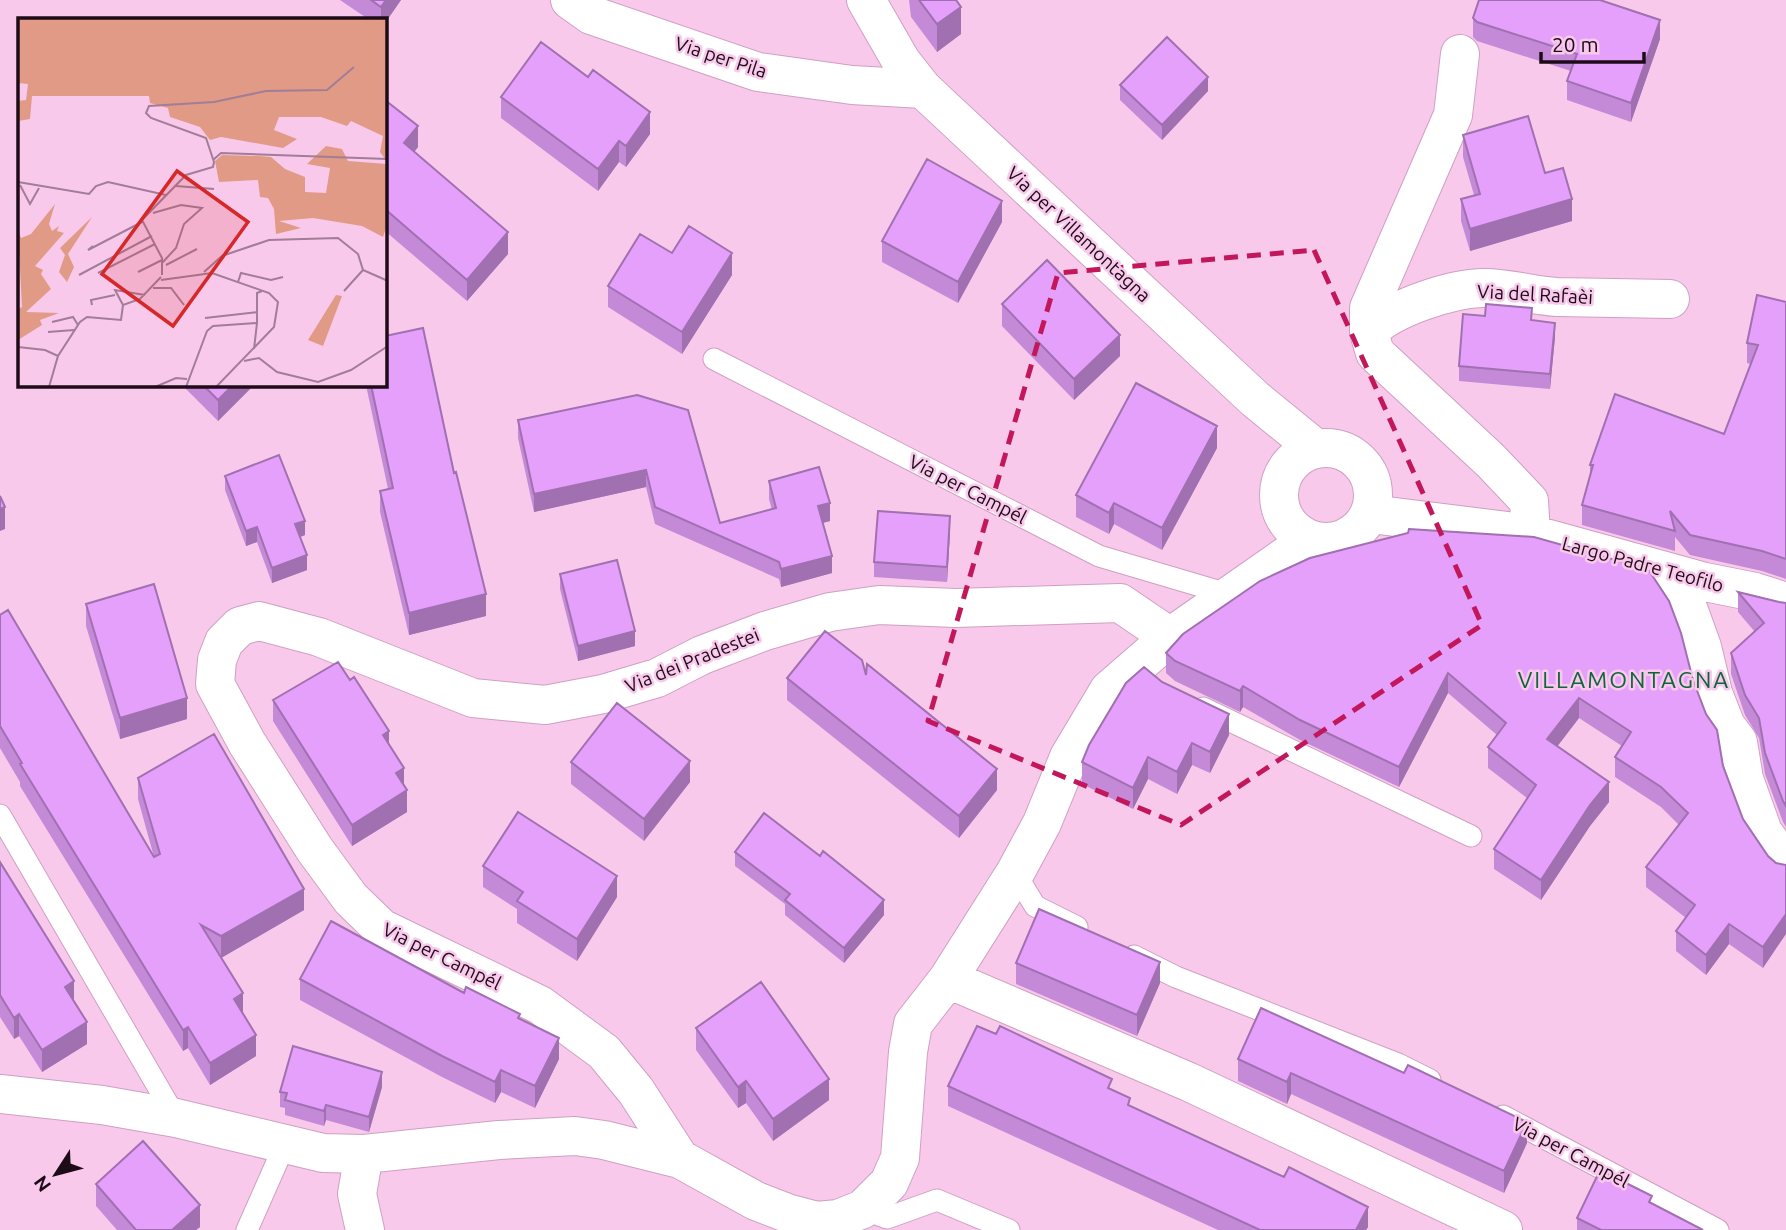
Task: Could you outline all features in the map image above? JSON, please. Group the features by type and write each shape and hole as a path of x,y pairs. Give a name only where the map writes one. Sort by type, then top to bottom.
{"street":[{"name":"Via per Pila","path":"570,0 591,15 758,72 852,85 923,89"},
{"name":"Via per Villamontagna","path":"866,0 901,61 923,89 1255,399 1315,448"},
{"path":"1461,54 1453,115 1369,308 1369,332 1375,352 1491,461 1529,501 1531,534"},
{"name":"Via del Rafaèi","path":"1369,332 1376,324 1418,304 1452,292 1483,288 1555,297 1670,299"},
{"path":"1315,448 1333,448 1350,453 1363,464 1371,480 1374,497 1371,514 1356,533 1333,542 1309,540 1293,528 1282,512 1279,492 1284,472 1297,457 1315,448"},
{"name":"Largo Padre Teofilo","path":"1371,514 1531,534 1705,582 1771,597"},
{"name":"Via per Campél","path":"0,1094 102,1105 176,1118 323,1153 365,1154 499,1140 575,1136 604,1140 680,1160 756,1201 817,1221 838,1219 863,1209 889,1183 900,1158 908,1052 913,1024 948,979 1015,873 1042,823 1069,757 1109,690 1148,674 1170,637 1309,540"},
{"path":"1662,570 1689,611 1702,647 1713,693 1726,726 1738,742 1744,779 1763,832 1786,864"},
{"name":"Via dei Pradestei","path":"224,642 240,626 259,621 319,637 474,698 545,705 603,694 657,678 702,655 778,627 830,612 879,606 956,608 1120,603 1170,637"},
{"name":"Via per Campél","path":"224,642 217,660 215,684 314,850 351,899 381,928 540,1005 604,1052 636,1091 680,1160"},
{"path":"948,979 1189,1082 1503,1230"},
{"path":"365,1154 357,1194 365,1230"}],"lane":[{"name":"Via per Campél","path":"714,359 1099,556 1231,595"},
{"path":"1181,698 1471,836"},
{"path":"0,815 176,1118"},
{"path":"1015,873 1035,906 1094,935"},
{"path":"1117,947 1176,976 1398,1064 1446,1088"},
{"name":"Via per Campél","path":"1481,1105 1718,1230"},
{"path":"247,1230 285,1144"},
{"name":"Via per Campél","path":"863,1209 887,1218 937,1200 1009,1230"}],"highlighted area":[{"path":"1314,250 1482,625 1181,825 928,721 1058,273"}],"building":[{"path":"371,0 386,0 381,7"},
{"path":"919,0 956,0 961,7 937,24"},
{"path":"1479,0 1600,0 1660,20 1631,103 1567,81 1577,54 1477,22 1473,18"},
{"path":"1167,37 1208,77 1162,125 1120,85"},
{"path":"541,42 588,77 593,70 650,112 626,146 619,141 598,169 501,97"},
{"path":"387,102 418,126 404,143 508,232 467,280 387,211"},
{"path":"1528,116 1545,173 1563,168 1572,199 1470,229 1461,199 1480,194 1463,135"},
{"path":"927,159 1002,201 958,282 882,241"},
{"path":"689,226 732,253 682,332 608,286 640,234 672,253"},
{"path":"1047,260 1120,335 1074,379 1002,304"},
{"path":"1757,295 1786,302 1786,559 1690,535 1670,511 1675,531 1582,505 1593,465 1590,465 1615,394 1724,434 1758,345 1747,343"},
{"path":"1486,304 1532,308 1531,320 1555,323 1550,374 1459,366 1463,314 1485,316"},
{"path":"423,328 454,473 456,472 486,594 409,613 380,491 393,488 371,387 387,387 387,336"},
{"path":"1136,383 1217,426 1162,528 1114,503 1109,513 1076,495"},
{"path":"205,387 231,387 218,400"},
{"path":"637,395 688,410 720,523 776,508 769,481 819,467 830,503 818,506 832,556 781,569 779,562 655,507 646,470 534,494 518,420"},
{"path":"279,455 305,521 295,524 307,555 272,568 257,527 246,531 225,476"},
{"path":"0,496 5,507 0,509"},
{"path":"878,511 950,516 947,567 874,562"},
{"path":"1409,529 1534,537 1648,569 1669,601 1681,633 1693,680 1706,714 1717,730 1723,766 1743,819 1768,856 1776,863 1786,865 1786,914 1763,947 1729,924 1706,955 1676,931 1695,905 1646,867 1688,813 1661,787 1615,757 1631,732 1579,698 1547,739 1609,782 1590,805 1541,880 1494,849 1536,785 1488,747 1506,723 1448,673 1399,767 1300,720 1243,686 1240,691 1175,661 1166,653 1183,634 1260,581 1310,558 1408,533"},
{"path":"617,560 635,631 578,646 560,574"},
{"path":"154,584 187,698 120,718 86,604"},
{"path":"1738,592 1786,603 1786,806 1765,753 1759,718 1745,695 1731,653 1764,623"},
{"path":"8,610 154,857 160,854 138,778 214,734 304,889 221,936 201,925 243,993 234,999 256,1035 210,1063 188,1027 183,1030 20,764 22,763 0,726 0,615"},
{"path":"825,631 862,660 866,675 867,664 997,769 959,816 787,678"},
{"path":"338,662 350,680 354,677 389,731 383,735 404,768 396,773 407,790 352,825 273,700"},
{"path":"1144,667 1162,682 1229,714 1210,752 1192,743 1177,772 1148,757 1133,788 1082,762 1089,745 1126,683"},
{"path":"617,703 690,761 644,819 571,762"},
{"path":"518,812 617,876 577,939 517,901 523,892 483,866"},
{"path":"764,813 820,856 823,851 884,900 844,948 785,900 790,894 735,852"},
{"path":"0,862 74,981 65,987 87,1022 42,1050 19,1014 14,1018 0,995"},
{"path":"1039,909 1160,962 1137,1015 1016,963"},
{"path":"331,921 464,993 466,987 520,1014 518,1018 559,1038 535,1086 501,1070 495,1082 300,979"},
{"path":"761,982 829,1079 773,1119 746,1081 738,1087 696,1028"},
{"path":"1261,1008 1404,1073 1408,1065 1527,1122 1504,1171 1291,1073 1287,1082 1238,1059"},
{"path":"977,1026 996,1034 1000,1026 1112,1079 1108,1088 1130,1098 1128,1105 1284,1177 1289,1167 1368,1207 1356,1230 1260,1230 948,1086"},
{"path":"293,1046 382,1072 369,1117 326,1105 324,1111 285,1100 287,1093 280,1092"},
{"path":"143,1141 200,1205 172,1230 136,1230 96,1184"},
{"path":"1600,1170 1652,1196 1649,1202 1703,1230 1601,1230 1577,1218"}],"district":[{"name":"VILLAMONTAGNA","path":"1624,679"}]}
